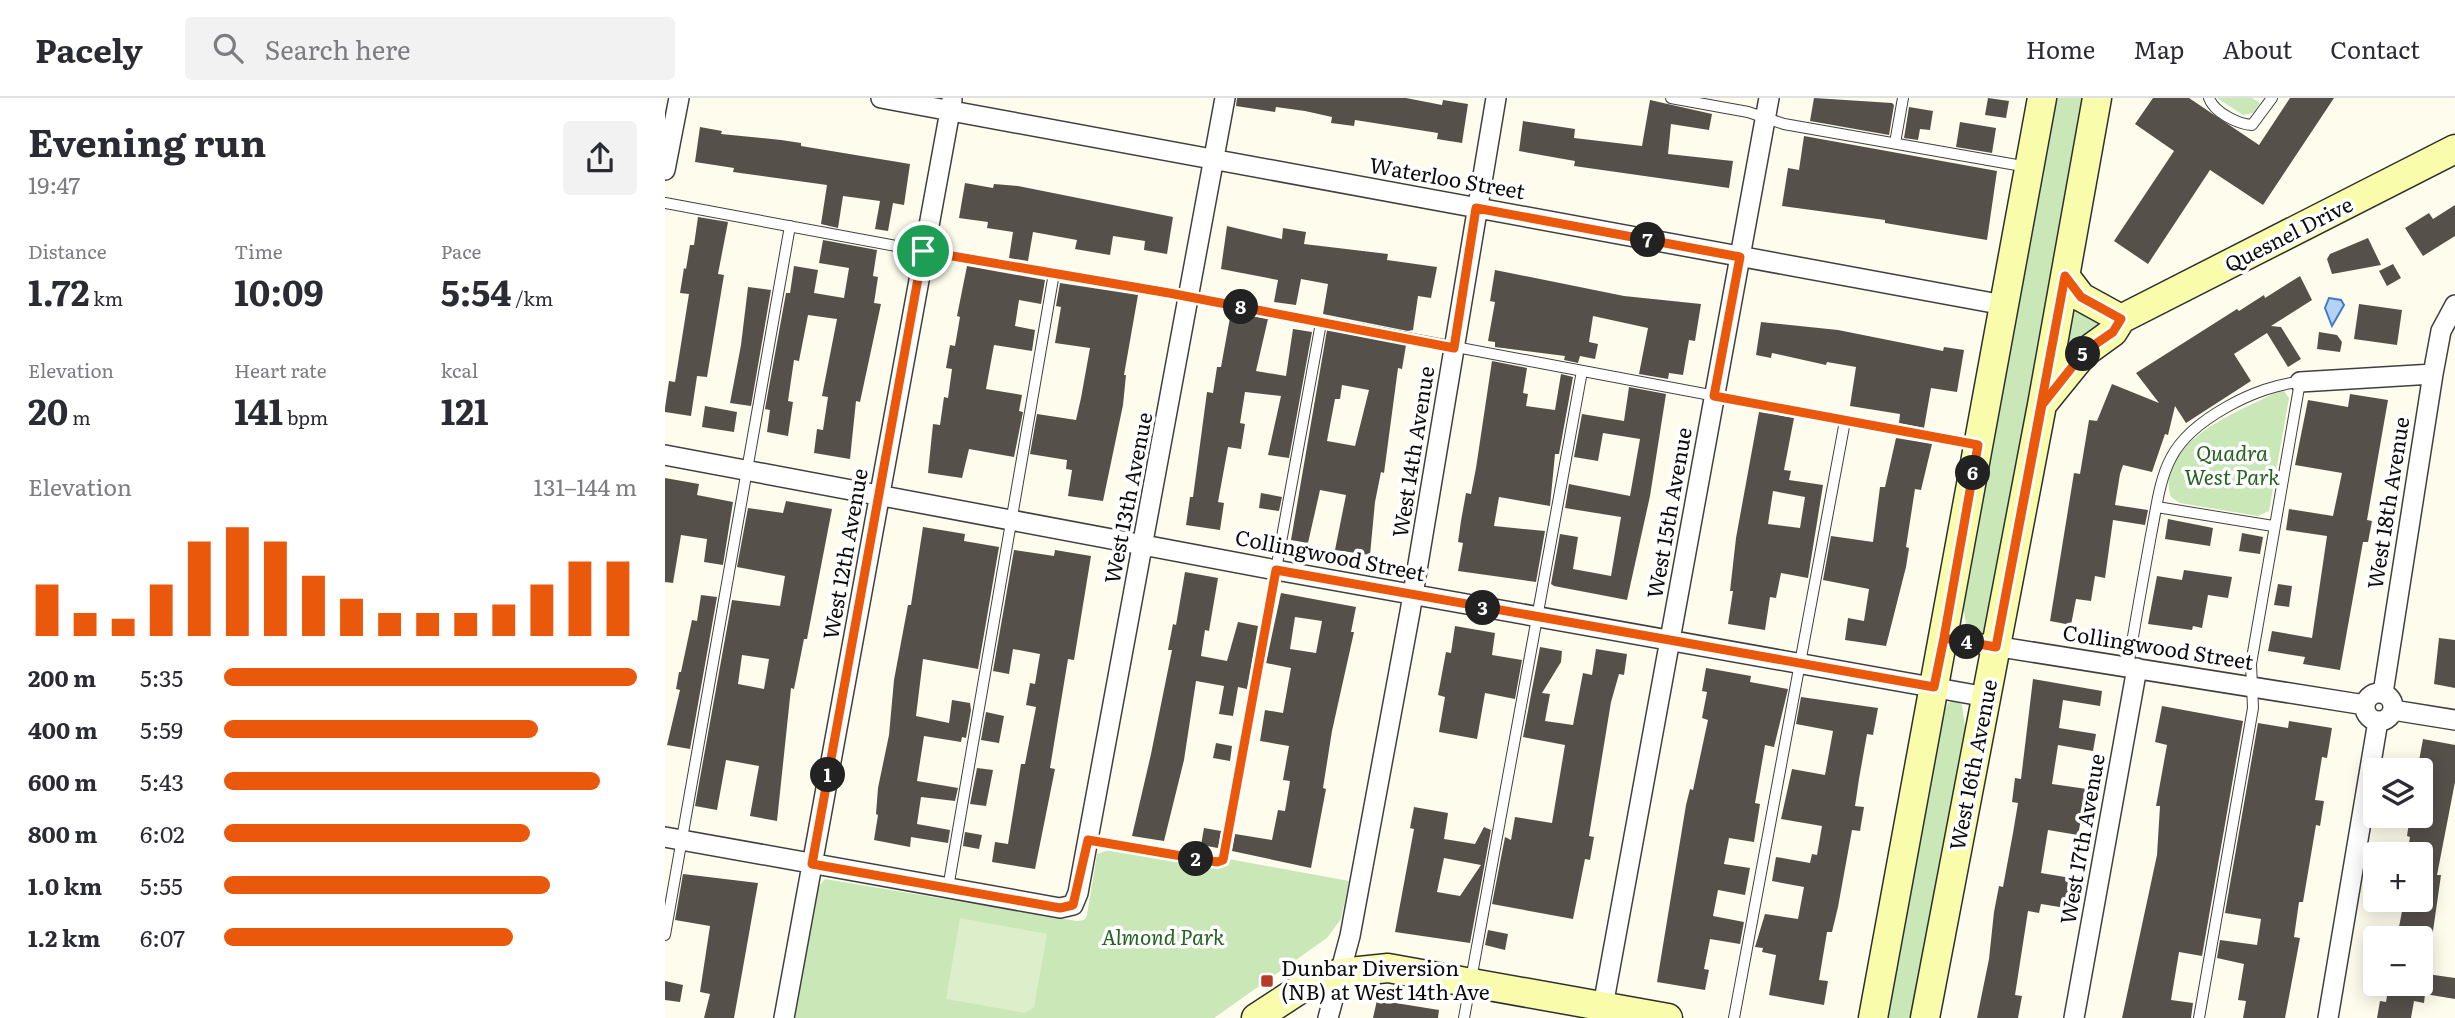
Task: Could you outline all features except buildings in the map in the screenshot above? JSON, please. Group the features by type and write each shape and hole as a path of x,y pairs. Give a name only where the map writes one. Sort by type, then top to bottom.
{"main road":[{"path":"1873,1018 2042,98"},
{"name":"West 16th Avenue","path":"1925,1018 2042,405 2097,98"},
{"name":"Quesnel Drive","path":"2042,405 2084,352 2113,332 2121,319 2455,149"},
{"path":"2065,276 2081,297 2121,319"},
{"path":"1256,1018 1308,984 1340,973 1388,968 1471,982 1602,1012 1668,1018"}],"street":[{"path":"665,170 679,98"},
{"name":"Waterloo Street","path":"881,98 951,104 1214,161 2004,305"},
{"name":"West 13th Avenue","path":"949,888 1060,908 1073,905 1088,840 1144,544 1225,98"},
{"name":"West 14th Avenue","path":"1328,1018 1352,929 1413,595 1496,98"},
{"name":"West 15th Avenue","path":"1602,1012 1769,98"},
{"name":"West 12th Avenue","path":"784,1018 951,104"},
{"name":"West 18th Avenue","path":"2328,1018 2385,708 2433,374 2450,313"},
{"path":"2300,382 2433,374"},
{"name":"Collingwood Street","path":"665,455 1538,618 1670,639 1987,697"},
{"name":"Collingwood Street","path":"1944,638 1996,647 2023,648 2365,705 2369,718 2385,708"},
{"name":"West 17th Avenue","path":"2074,1018 2132,668"},
{"path":"2385,708 2455,720"},
{"path":"673,838 949,888"}],"lane":[{"path":"1671,98 1784,124 2029,167"},
{"path":"1895,143 1903,98"},
{"path":"2209,98 2212,105 2237,122 2252,125 2272,98"},
{"path":"665,203 1190,297 1978,445"},
{"path":"665,935 673,838 790,226"},
{"path":"949,888 1054,273"},
{"path":"1088,840 1217,862 1223,860 1321,323"},
{"path":"1464,1018 1581,371"},
{"path":"2132,668 2157,506 2169,459 2185,435 2221,412 2259,392 2286,383 2300,382 2251,664 2253,708 2199,1018"},
{"path":"1734,1018 1845,421"},
{"path":"2157,506 2273,526"}],"green space":[{"path":"2056,98 2088,98 1987,635 1977,637 1966,624 1963,605"},
{"path":"2217,98 2252,98 2260,103 2253,113 2243,115"},
{"path":"2071,301 2109,322 2061,369"},
{"name":"Quadra West Park","path":"2284,391 2289,398 2269,511 2258,516 2180,503 2171,497 2169,477 2175,460 2188,444 2224,418"},
{"path":"1956,700 1962,705 1966,734 1914,1018 1887,1018 1936,732 1948,703"},
{"name":"Almond Park","path":"1112,849 1221,867 1229,859 1349,881 1341,919 1327,938 1214,1018 794,1018 818,887 825,879 1077,921 1084,920 1087,915 1097,854"},
{"path":"960,918 1047,934 1034,1007 1025,1013 946,999"}],"water":[{"path":"2329,298 2341,300 2344,305 2332,326 2325,308"}],"place":[{"name":"Dunbar Diversion (NB) at West 14th Ave","path":"1267,981"}],"route":[{"path":"923,251 812,864 1060,908 1073,905 1078,893 1088,840 1217,862 1223,860 1276,570 1934,687 1944,638 1996,647 2065,276 2081,297 2121,319 2113,332 2084,352 2042,405 1996,647 1944,638 1978,445 1714,396 1740,257 1476,208 1454,348 1169,293 923,251"}]}
